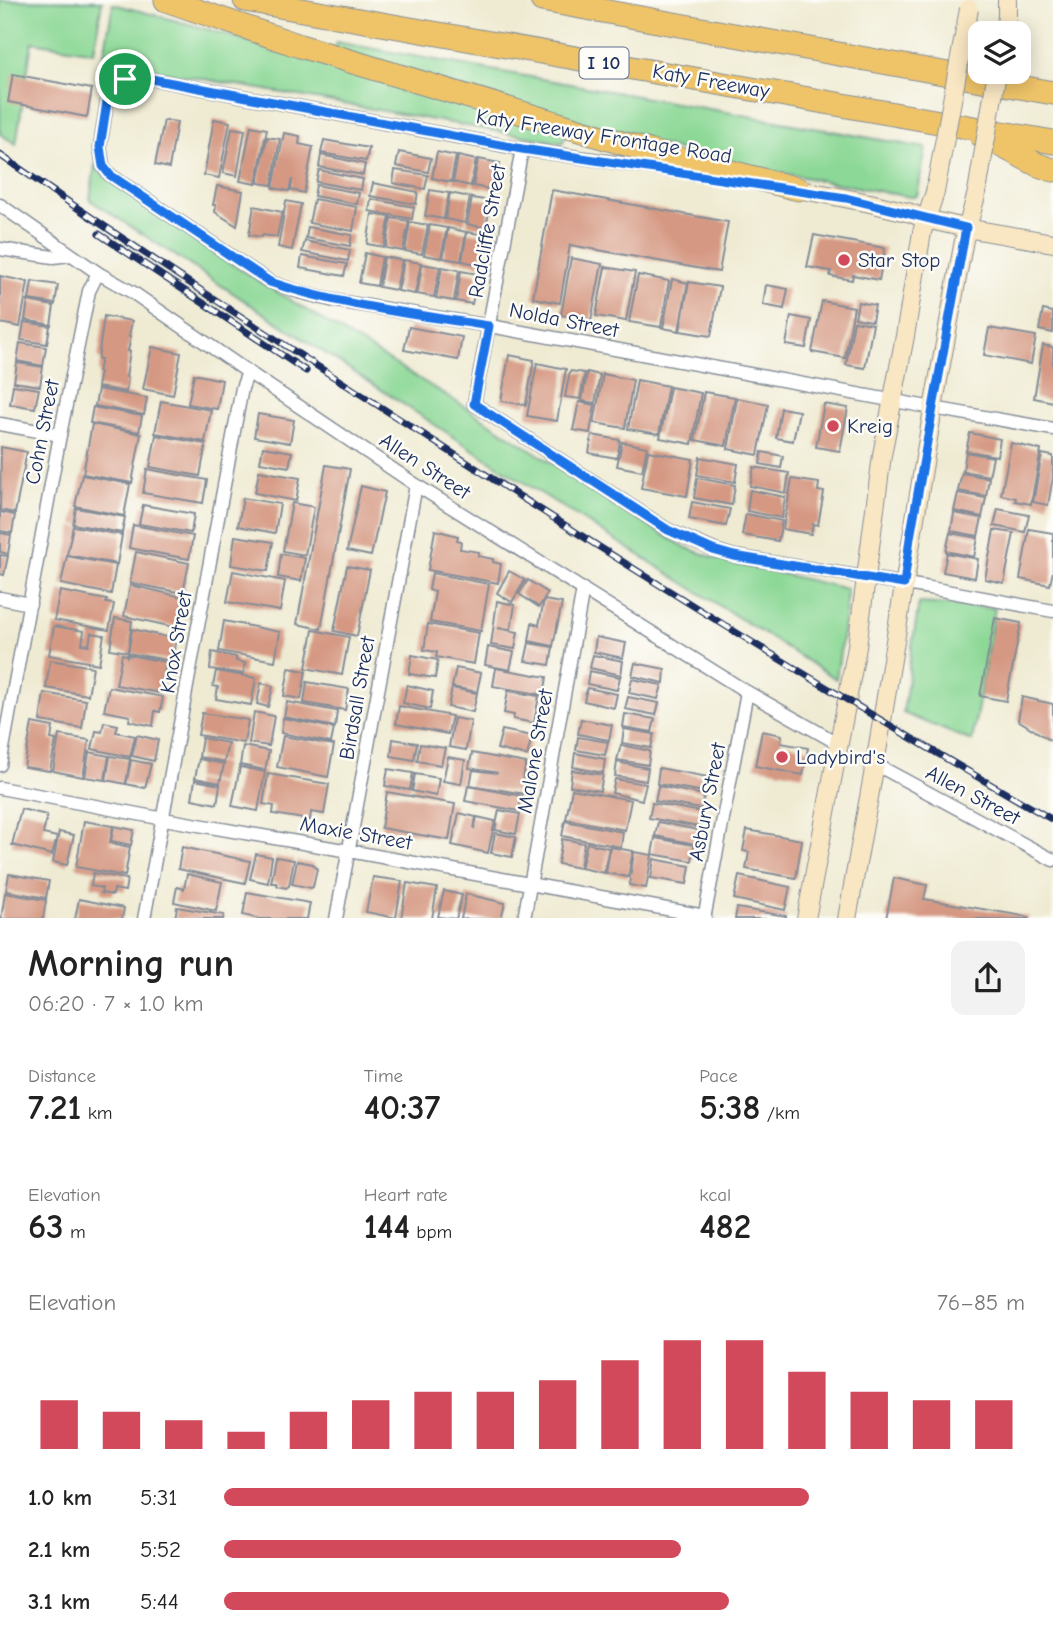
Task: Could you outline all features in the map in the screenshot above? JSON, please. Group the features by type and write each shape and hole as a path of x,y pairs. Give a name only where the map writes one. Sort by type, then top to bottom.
{"highway":[{"path":"166,0 300,46 652,152 797,189"},
{"name":"Katy Freeway","path":"245,0 1053,142"},
{"name":"I 10","path":"542,0 1053,93"},
{"path":"963,126 1053,170"}],"main road":[{"path":"807,918 857,647 882,455 925,219 935,192 970,5"},
{"path":"847,918 933,408 996,84"},
{"name":"Katy Freeway Frontage Road","path":"797,189 870,203 966,228 1053,243"}],"street":[{"name":"Katy Freeway Frontage Road","path":"103,166 100,147 107,102 118,84 125,79 146,78 522,149 797,189"},
{"name":"Radcliffe Street","path":"522,149 474,404 668,530 713,550 734,556 866,578"},
{"name":"Nolda Street","path":"103,166 110,175 270,282 299,292 331,300 489,326 1053,429"},
{"name":"Allen Street","path":"0,205 97,273 132,292 416,485 747,692 839,744"},
{"path":"0,249 53,257 71,255"},
{"name":"Cohn Street","path":"0,765 60,435 89,292 97,273"},
{"name":"Knox Street","path":"145,918 242,388 248,372"},
{"path":"0,424 60,435"},
{"name":"Birdsall Street","path":"336,918 416,485"},
{"path":"866,578 1053,611"},
{"name":"Malone Street","path":"524,918 583,589"},
{"path":"0,598 30,604"},
{"name":"Asbury Street","path":"705,917 747,692"},
{"name":"Allen Street","path":"875,764 1053,860"},
{"name":"Maxie Street","path":"0,788 705,917"}],"green space":[{"path":"0,0 102,1 94,52 32,42 16,144 0,134"},
{"path":"113,4 566,132 563,143 153,70 129,70 121,73 102,66"},
{"path":"336,42 926,148 917,196 910,197 771,171 686,152 334,52"},
{"path":"95,165 106,177 218,256 462,405 662,534 687,548 714,558 847,589 836,679 512,475 90,200"},
{"path":"919,603 995,608 972,741 903,713"}],"building":[{"path":"13,74 92,89 87,117 8,102"},
{"path":"214,119 230,122 219,178 204,175"},
{"path":"164,120 177,122 169,168 155,165"},
{"path":"251,126 267,129 256,184 240,181"},
{"path":"232,128 245,130 237,176 223,173"},
{"path":"284,133 300,136 299,144 313,147 304,193 291,190 292,179 289,191 273,188"},
{"path":"267,137 280,139 272,185 258,183"},
{"path":"324,140 369,148 366,161 321,153"},
{"path":"399,152 431,158 428,172 396,166"},
{"path":"437,152 456,156 451,182 432,178"},
{"path":"321,155 365,164 363,175 319,167"},
{"path":"458,156 476,160 471,186 453,182"},
{"path":"478,159 500,163 495,190 473,186"},
{"path":"319,170 363,179 361,190 316,182"},
{"path":"395,170 428,175 425,189 393,183"},
{"path":"373,183 418,192 416,204 370,196"},
{"path":"316,185 359,193 357,204 314,196"},
{"path":"217,186 243,191 237,226 215,212 216,205 213,205"},
{"path":"430,190 449,193 444,219 425,216"},
{"path":"552,190 728,222 719,272 570,245 560,303 533,298"},
{"path":"450,193 470,197 465,223 445,219"},
{"path":"472,198 491,201 486,228 467,224"},
{"path":"314,199 357,207 353,231 309,223"},
{"path":"371,199 414,207 412,219 369,211"},
{"path":"286,201 301,204 292,250 278,247"},
{"path":"254,206 282,212 277,237 249,235"},
{"path":"372,214 390,217 384,247 367,244"},
{"path":"391,218 409,221 403,251 386,248"},
{"path":"410,222 428,225 422,254 405,251"},
{"path":"430,225 447,228 441,258 424,255"},
{"path":"308,227 352,235 350,246 306,238"},
{"path":"448,228 466,232 461,261 443,258"},
{"path":"467,232 486,235 480,265 462,261"},
{"path":"814,235 885,248 879,280 853,275 852,280 830,276 831,271 807,267"},
{"path":"305,241 350,250 348,261 302,252"},
{"path":"365,253 382,257 377,286 359,283"},
{"path":"302,256 347,264 344,276 300,268"},
{"path":"384,257 402,260 396,290 379,287"},
{"path":"571,258 602,264 591,321 561,315"},
{"path":"404,260 421,263 415,294 398,291"},
{"path":"422,264 440,267 434,297 417,294"},
{"path":"442,267 459,270 454,301 436,298"},
{"path":"605,267 635,272 626,321 596,316"},
{"path":"461,271 478,274 472,304 456,301"},
{"path":"638,275 669,281 661,327 629,322"},
{"path":"0,276 28,282 20,327 0,323"},
{"path":"672,279 688,283 679,331 663,328"},
{"path":"32,281 58,285 55,304 29,300"},
{"path":"689,282 720,287 711,336 680,331"},
{"path":"766,285 788,289 784,309 763,305"},
{"path":"28,301 54,306 51,325 25,320"},
{"path":"822,301 854,307 845,358 812,352"},
{"path":"858,302 875,305 872,321 855,318"},
{"path":"1043,310 1053,312 1053,333 1039,330"},
{"path":"104,316 132,321 126,392 97,387"},
{"path":"791,316 811,320 806,348 786,345"},
{"path":"854,321 873,324 865,368 846,365"},
{"path":"24,322 50,326 47,344 21,340"},
{"path":"409,327 462,337 458,360 404,350"},
{"path":"989,328 1036,336 1031,364 984,355"},
{"path":"20,343 46,347 43,366 17,361"},
{"path":"1043,345 1053,347 1053,402 1034,398"},
{"path":"152,347 181,353 173,395 143,389"},
{"path":"509,355 534,360 526,405 501,401"},
{"path":"17,363 43,367 40,386 14,382"},
{"path":"537,363 566,369 557,421 527,416"},
{"path":"570,371 585,373 580,399 565,397"},
{"path":"587,372 600,375 595,403 582,401"},
{"path":"194,374 222,380 217,409 188,404"},
{"path":"603,374 633,380 625,428 594,423"},
{"path":"637,380 668,386 659,434 628,429"},
{"path":"13,385 39,389 35,408 10,404"},
{"path":"670,387 701,393 692,444 660,438"},
{"path":"98,389 147,398 144,415 95,406"},
{"path":"704,392 735,397 726,446 695,440"},
{"path":"737,398 768,404 758,455 728,449"},
{"path":"161,401 211,410 205,442 155,433"},
{"path":"579,402 595,405 590,433 573,430"},
{"path":"824,404 848,408 840,451 816,447"},
{"path":"93,407 142,416 139,432 90,423"},
{"path":"781,408 799,411 793,441 776,438"},
{"path":"258,414 294,420 290,443 254,437"},
{"path":"92,424 141,434 132,483 83,474"},
{"path":"970,433 1000,439 997,456 966,451"},
{"path":"156,435 206,444 200,476 150,467"},
{"path":"592,435 620,440 617,458 589,453"},
{"path":"622,442 647,447 642,471 617,466"},
{"path":"1011,443 1041,450 1031,504 1001,495"},
{"path":"1,447 27,452 15,513 0,510"},
{"path":"263,447 292,452 289,467 260,462"},
{"path":"648,451 693,459 687,496 641,488"},
{"path":"762,452 783,456 781,468 760,464"},
{"path":"966,452 993,457 989,476 963,471"},
{"path":"1042,454 1053,456 1053,477 1048,505 1033,502"},
{"path":"700,457 738,464 735,482 697,475"},
{"path":"326,465 350,469 321,629 297,624"},
{"path":"754,467 789,473 786,493 750,486"},
{"path":"147,469 207,480 203,503 143,493"},
{"path":"259,471 300,478 296,501 255,493"},
{"path":"962,473 989,478 986,496 958,491"},
{"path":"82,475 130,484 124,516 75,506"},
{"path":"697,478 735,485 732,505 694,498"},
{"path":"792,479 819,483 818,491 824,492 818,525 813,524 811,534 783,529"},
{"path":"361,486 385,492 371,556 347,551"},
{"path":"750,490 785,497 782,518 747,511"},
{"path":"958,493 986,498 982,517 954,511"},
{"path":"243,498 280,504 275,533 238,526"},
{"path":"692,502 730,509 726,526 689,519"},
{"path":"292,503 314,507 305,555 283,551"},
{"path":"143,505 194,514 191,533 139,524"},
{"path":"76,508 125,517 122,533 73,524"},
{"path":"998,509 1029,515 1025,532 994,526"},
{"path":"0,512 15,515 12,533 0,531"},
{"path":"954,513 982,518 978,536 951,531"},
{"path":"746,514 782,521 778,541 742,535"},
{"path":"133,525 193,536 189,559 129,548"},
{"path":"73,526 122,535 117,564 67,555"},
{"path":"1029,529 1053,533 1053,571 1050,585 1020,579"},
{"path":"435,530 458,536 457,540 461,541 460,549 479,552 478,556 501,564 498,583 428,570"},
{"path":"994,530 1014,533 1004,583 985,579"},
{"path":"0,533 11,535 8,554 0,552"},
{"path":"950,533 978,538 974,557 946,551"},
{"path":"235,536 273,542 268,571 231,565"},
{"path":"136,552 189,563 183,593 130,583"},
{"path":"947,553 978,559 975,578 943,572"},
{"path":"281,554 305,558 301,581 278,577"},
{"path":"0,555 8,556 4,575 0,574"},
{"path":"67,556 116,565 111,594 61,584"},
{"path":"347,566 370,570 357,636 334,631"},
{"path":"233,571 285,581 280,611 227,602"},
{"path":"509,571 525,580 512,602 497,593"},
{"path":"432,573 489,584 481,631 430,622 435,592 429,590"},
{"path":"528,580 548,593 539,607 519,594"},
{"path":"130,585 183,597 178,628 124,616"},
{"path":"60,591 107,600 106,603 114,604 109,630 54,620"},
{"path":"544,600 562,603 553,646 529,641 532,623 539,625"},
{"path":"497,601 515,605 511,629 498,628 518,632 515,649 491,645"},
{"path":"115,618 132,621 128,652 110,649"},
{"path":"995,618 1021,623 1006,701 980,696"},
{"path":"224,621 280,632 275,661 219,651"},
{"path":"428,624 479,633 474,664 436,657 437,652 424,650"},
{"path":"54,626 84,631 82,644 89,645 91,633 104,635 99,664 49,655"},
{"path":"132,629 176,639 172,661 128,653"},
{"path":"313,630 349,637 342,675 306,668"},
{"path":"596,637 626,643 623,658 594,652"},
{"path":"529,643 553,647 550,665 525,661"},
{"path":"488,647 514,652 510,670 485,665"},
{"path":"212,652 236,657 236,661 245,663 243,674 210,669"},
{"path":"122,654 127,655 127,658 128,655 166,662 160,693 116,685"},
{"path":"412,655 438,660 435,678 409,674"},
{"path":"593,655 623,661 621,675 590,668"},
{"path":"50,660 93,667 88,695 46,688"},
{"path":"635,663 665,669 664,683 632,676"},
{"path":"289,668 306,671 301,699 284,696"},
{"path":"456,668 481,673 477,692 452,687"},
{"path":"496,668 547,677 544,695 493,686"},
{"path":"216,671 256,678 251,705 216,699 218,687 213,686"},
{"path":"589,671 620,677 617,690 587,684"},
{"path":"632,679 662,685 658,699 629,693"},
{"path":"307,682 349,689 345,710 304,703"},
{"path":"261,683 273,686 268,707 257,704"},
{"path":"407,685 433,691 430,709 403,703"},
{"path":"109,687 163,697 160,712 155,711 153,726 129,721 130,716 104,711"},
{"path":"452,688 477,693 473,712 448,707"},
{"path":"587,688 617,694 614,708 584,701"},
{"path":"508,691 539,696 534,723 513,719 514,715 504,713"},
{"path":"44,693 86,700 82,728 40,721"},
{"path":"628,697 659,703 656,715 625,709"},
{"path":"1022,697 1053,704 1053,742 1018,720"},
{"path":"287,702 337,711 335,727 284,717"},
{"path":"399,706 452,716 448,734 396,724"},
{"path":"254,712 274,716 269,746 249,743"},
{"path":"202,713 248,720 244,743 198,735"},
{"path":"625,714 655,719 652,732 623,727"},
{"path":"283,718 334,728 331,743 281,733"},
{"path":"454,718 471,721 466,750 449,747"},
{"path":"581,719 612,725 609,740 578,734"},
{"path":"104,722 118,725 116,732 135,736 130,757 92,749 96,731 102,732"},
{"path":"32,723 53,727 51,739 56,740 50,771 24,767"},
{"path":"624,729 654,734 651,748 622,743"},
{"path":"502,730 532,736 527,756 497,749"},
{"name":"Ladybird's","path":"762,731 782,735 781,743 808,748 803,775 755,766"},
{"path":"59,735 89,740 83,777 53,771"},
{"path":"137,735 158,740 154,761 132,756"},
{"path":"283,736 334,745 328,777 277,767"},
{"path":"578,737 608,742 605,755 576,750"},
{"path":"202,738 228,743 224,762 199,757"},
{"path":"393,739 417,743 414,760 391,756"},
{"path":"420,744 445,748 441,765 417,761"},
{"path":"621,745 650,751 648,765 617,760"},
{"path":"243,746 269,751 265,770 240,765"},
{"path":"89,752 109,756 105,780 85,777"},
{"path":"472,753 526,763 523,778 527,779 525,794 470,785 473,770 498,773 469,768"},
{"path":"575,753 605,759 603,773 573,767"},
{"path":"110,756 130,759 126,784 106,780"},
{"path":"448,757 465,760 461,784 443,781"},
{"path":"199,759 224,764 220,783 195,778"},
{"path":"131,760 151,764 145,788 126,784"},
{"path":"617,762 648,768 646,781 615,776"},
{"path":"240,767 265,772 258,811 232,806"},
{"path":"659,768 708,777 705,792 657,784"},
{"path":"388,769 413,773 410,790 385,786"},
{"path":"572,770 603,775 600,791 570,786"},
{"path":"268,774 329,784 324,814 311,812 310,820 273,814 274,806 263,804"},
{"path":"415,774 439,778 436,796 412,791"},
{"path":"615,779 646,784 642,800 612,793"},
{"path":"195,780 220,785 217,804 192,799"},
{"path":"468,786 522,796 519,811 465,801"},
{"path":"658,786 704,795 701,809 655,801"},
{"path":"572,789 631,800 625,830 566,819"},
{"path":"387,792 455,804 449,840 381,828"},
{"path":"652,803 702,812 699,827 649,818"},
{"path":"21,809 47,815 43,834 57,837 52,855 12,845"},
{"path":"499,810 520,814 516,834 495,830"},
{"path":"459,813 476,817 474,829 477,817 495,821 488,853 452,845"},
{"path":"84,821 113,826 110,843 130,847 125,876 76,867"},
{"path":"565,821 623,832 621,847 562,836"},
{"path":"658,822 698,830 695,844 655,836"},
{"path":"114,826 134,830 131,845 111,841"},
{"path":"747,830 802,840 796,878 746,869 749,852 743,851"},
{"path":"59,832 74,835 67,865 53,862"},
{"path":"495,833 516,837 512,857 491,853"},
{"path":"655,838 694,845 692,861 652,854"},
{"path":"562,839 584,843 580,868 558,864"},
{"path":"587,843 609,848 604,873 581,868"},
{"path":"182,847 250,861 245,883 178,869"},
{"path":"610,847 633,851 628,877 606,873"},
{"path":"634,852 652,855 646,888 629,885"},
{"path":"256,854 272,857 268,883 250,879"},
{"path":"276,857 294,860 289,886 286,888 271,883"},
{"path":"654,859 690,866 687,884 651,878"},
{"path":"297,861 313,864 317,869 313,887 292,884"},
{"path":"93,873 127,879 125,891 114,889 113,895 101,893 102,888 91,886"},
{"path":"9,874 49,881 46,898 6,891"},
{"path":"187,874 222,882 216,911 174,902 177,887 184,889"},
{"path":"739,876 790,887 785,910 734,899"},
{"path":"373,877 402,881 396,918 366,912"},
{"path":"894,878 927,885 924,899 1029,917 1029,918 886,918"},
{"path":"407,883 437,888 432,918 401,918"},
{"path":"444,891 462,895 456,918 438,917"},
{"path":"247,892 310,903 307,918 256,918 243,915"},
{"path":"5,893 46,900 43,918 1,918"},
{"path":"466,894 505,903 501,918 461,918"},
{"path":"79,899 124,908 122,918 75,918"},
{"path":"177,907 224,915 223,918 175,918"},
{"path":"737,908 786,916 786,918 735,918"}],"railway":[{"path":"0,155 208,295 575,532 812,679 1053,820"},
{"path":"99,234 306,371"}],"place":[{"name":"Star Stop","path":"844,260"},
{"name":"Kreig","path":"833,426"},
{"name":"Ladybird's","path":"782,757"}],"route":[{"path":"146,78 522,149 797,189 870,203 966,228 904,584 734,556 713,550 668,530 474,404 489,326 331,300 270,282 110,175 103,166 100,147 107,102 118,84 125,79 146,78"}]}
